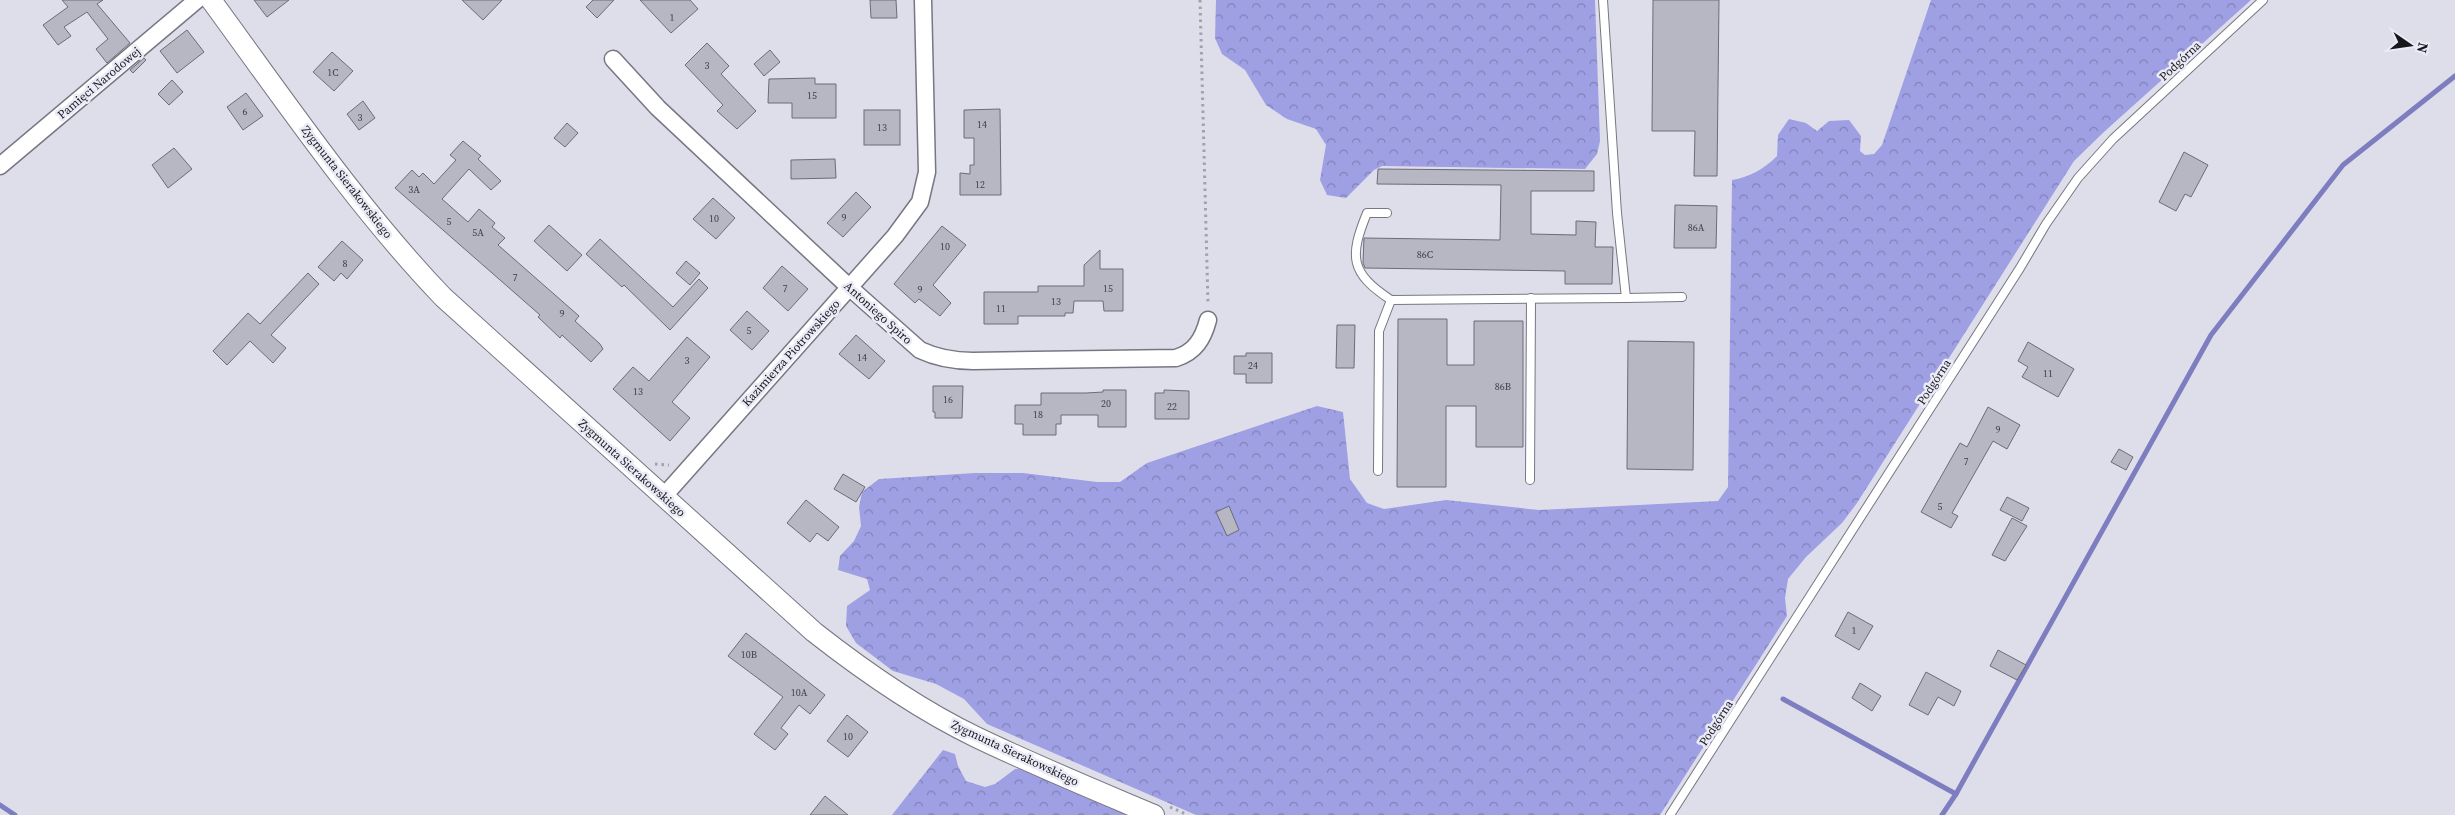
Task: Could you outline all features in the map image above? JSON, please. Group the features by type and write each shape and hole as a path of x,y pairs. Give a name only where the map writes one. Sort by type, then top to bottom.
{"street":[{"name":"Pamięci Narodowej","path":"0,166 197,0"},
{"name":"Zygmunta Sierakowskiego","path":"211,0 340,175 412,264 444,297 814,632 871,675 976,737 1154,815"},
{"name":"Kazimierza Piotrowskiego","path":"664,496 907,222 920,202 924,188 927,149 923,0"},
{"name":"Antoniego Spiro","path":"612,58 658,108 849,288 920,350 933,356 954,361 1176,358 1186,355 1197,346 1204,335 1208,320"}],"lane":[{"path":"1603,0 1626,298"},
{"name":"Podgórna","path":"1670,815 2020,268 2046,224 2078,178 2113,139 2263,0"},
{"path":"1387,213 1367,213 1358,234 1356,252 1357,266 1363,278 1391,300 1682,297"},
{"path":"1530,480 1531,298"},
{"path":"1378,471 1379,331 1391,300"}],"path":[{"path":"1200,0 1208,320"},
{"path":"646,463 671,465"}],"green space":[{"path":"1216,0 1595,0 1600,141 1597,154 1585,169 1382,166 1374,170 1346,198 1327,195 1320,180 1326,145 1316,129 1287,119 1266,105 1245,70 1222,54 1215,38"},
{"path":"1931,0 2251,0 2074,161 1857,503 1842,523 1806,557 1788,579 1785,598 1787,616 1660,815 1196,815 987,724 964,699 936,684 893,671 856,643 846,626 847,606 870,590 867,579 838,570 840,556 854,541 861,526 859,507 862,492 879,479 975,473 1023,473 1097,482 1120,482 1147,463 1317,406 1343,412 1350,479 1367,503 1384,509 1446,500 1539,510 1718,501 1728,487 1732,180 1756,172 1777,156 1778,135 1789,119 1806,123 1817,131 1829,121 1849,120 1861,136 1860,151 1865,155 1874,154 1882,145"},
{"path":"943,750 955,754 958,766 966,781 985,787 995,784 1015,769 1031,767 1135,815 892,815"}],"building":[{"path":"62,0 103,0 97,4 130,43 107,63 96,49 108,39 87,12 64,27 71,36 58,45 43,25 68,7"},
{"path":"254,0 289,0 267,17"},
{"path":"462,0 502,0 483,20"},
{"path":"593,0 614,0 597,18 586,7"},
{"path":"640,0 690,0 698,9 671,33"},
{"path":"870,0 896,0 897,18 871,18"},
{"path":"1653,0 1719,0 1717,176 1694,176 1695,131 1652,131"},
{"path":"187,30 204,52 177,73 160,51"},
{"path":"707,43 729,66 721,74 756,111 737,129 717,111 723,105 685,65"},
{"path":"770,50 780,62 764,76 754,64"},
{"path":"332,52 353,71 334,91 313,72"},
{"path":"144,58 146,60 133,73 130,70"},
{"path":"815,78 815,84 836,84 836,118 792,118 792,103 768,103 769,79"},
{"path":"172,80 183,92 169,105 158,94"},
{"path":"246,93 263,116 243,130 227,107"},
{"path":"363,101 375,118 359,130 347,114"},
{"path":"1000,109 1001,195 960,195 960,173 970,174 970,165 974,165 974,138 964,138 964,110"},
{"path":"864,110 900,110 900,145 864,145"},
{"path":"567,123 578,133 565,147 554,138"},
{"path":"463,141 481,156 478,159 501,181 491,190 469,169 442,199 468,222 479,209 495,223 492,227 505,238 498,245 579,316 575,321 600,344 603,349 591,362 562,335 560,338 538,317 540,315 395,188 412,170 419,177 423,173 434,184 456,160 450,155"},
{"path":"174,148 192,169 168,188 152,165"},
{"path":"2184,152 2208,165 2191,197 2185,194 2176,211 2159,202"},
{"path":"835,159 836,178 791,179 791,160"},
{"path":"1378,169 1594,171 1594,191 1531,191 1531,234 1576,235 1576,221 1596,222 1595,247 1613,247 1612,284 1565,284 1565,271 1365,268 1363,263 1364,238 1500,240 1501,185 1377,184"},
{"path":"856,192 871,207 843,237 827,223"},
{"path":"713,198 735,218 716,239 693,219"},
{"path":"1675,205 1717,206 1716,248 1674,248"},
{"path":"549,225 582,255 567,271 534,241"},
{"path":"942,226 966,245 933,285 951,303 940,316 919,299 915,303 894,284"},
{"path":"600,239 673,307 699,279 708,288 670,330 624,285 622,287 586,254"},
{"path":"342,241 363,260 347,279 341,273 334,281 318,267"},
{"path":"1100,250 1100,269 1123,269 1123,311 1104,311 1103,301 1074,301 1073,313 1065,313 1065,316 1018,316 1018,324 984,324 984,292 1038,292 1038,286 1084,286 1084,265"},
{"path":"686,261 700,273 690,285 676,273"},
{"path":"782,266 808,289 788,311 763,288"},
{"path":"308,273 319,284 271,335 286,348 273,363 250,341 227,365 213,351 248,313 260,324"},
{"path":"747,311 769,331 752,350 730,330"},
{"path":"1398,319 1447,319 1447,365 1474,365 1474,321 1523,321 1523,447 1476,447 1476,406 1446,406 1446,487 1397,487"},
{"path":"1337,325 1355,325 1354,368 1336,368"},
{"path":"856,335 885,361 869,379 839,354"},
{"path":"687,337 710,357 672,402 690,418 670,441 613,389 633,367 649,381"},
{"path":"1628,341 1694,342 1693,470 1627,469"},
{"path":"2028,342 2074,369 2058,397 2022,377 2028,367 2018,361"},
{"path":"1246,353 1272,353 1272,383 1246,383 1246,374 1234,374 1234,356 1246,356"},
{"path":"933,386 963,386 962,418 935,418 935,412 933,412"},
{"path":"1103,390 1126,390 1126,427 1098,427 1098,415 1061,415 1061,424 1056,424 1056,435 1023,435 1023,424 1015,424 1015,405 1041,405 1041,393 1086,393 1103,392"},
{"path":"1164,390 1189,391 1189,419 1155,419 1155,393 1164,393"},
{"path":"1988,407 2020,425 2007,449 1993,441 1952,513 1958,516 1951,528 1921,512 1960,443 1967,447"},
{"path":"2119,449 2133,457 2126,470 2111,462"},
{"path":"843,474 865,487 856,502 834,489"},
{"path":"2007,497 2029,508 2022,521 2000,510"},
{"path":"806,500 839,527 828,541 817,533 810,542 787,523"},
{"path":"1229,506 1239,530 1227,536 1216,512"},
{"path":"2012,518 2027,526 2005,561 1992,555"},
{"path":"1848,612 1873,626 1859,650 1835,636"},
{"path":"746,633 825,695 810,714 799,705 781,728 788,734 775,750 754,734 783,697 728,656"},
{"path":"1998,650 2026,665 2017,680 1990,666"},
{"path":"1926,672 1961,691 1954,706 1938,697 1928,715 1909,705"},
{"path":"1860,683 1881,696 1872,711 1852,698"},
{"path":"847,715 868,732 848,757 827,741"},
{"path":"825,796 848,815 810,815"}],"waterway":[{"path":"1942,815 1956,794 2211,335 2343,165 2455,76"},
{"path":"1783,699 1956,794"},
{"path":"0,805 15,815"}]}
